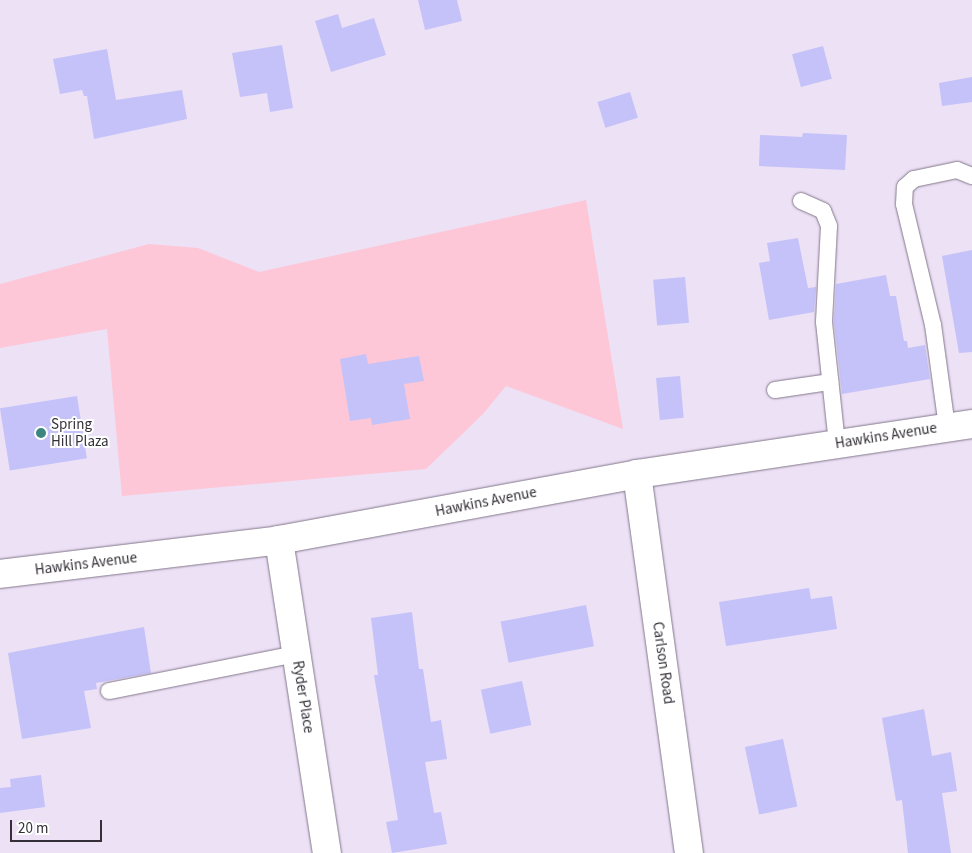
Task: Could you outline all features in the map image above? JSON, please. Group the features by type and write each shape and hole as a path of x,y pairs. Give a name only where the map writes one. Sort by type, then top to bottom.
{"street":[{"name":"Hawkins Avenue","path":"0,574 279,540 637,474 959,425"},
{"name":"Carlson Road","path":"637,474 689,853"},
{"name":"Ryder Place","path":"279,540 327,853"}],"lane":[{"path":"959,425 904,204 905,188 914,179 957,170 972,176"},
{"path":"801,201 823,211 829,226 824,322 837,444"},
{"path":"775,390 830,382"},
{"path":"108,691 296,654"}],"shaded area":[{"path":"586,200 623,429 506,386 483,414 426,469 122,496 107,329 0,348 0,284 149,244 198,248 259,272"}],"building":[{"path":"418,0 457,0 462,21 425,30"},
{"path":"338,14 342,28 374,18 386,55 331,72 315,21"},
{"path":"282,45 293,108 270,112 267,93 240,97 232,53"},
{"path":"823,46 832,79 801,87 792,54"},
{"path":"107,49 116,100 182,90 187,119 94,139 87,96 84,96 82,90 60,94 53,59"},
{"path":"972,77 972,102 942,106 939,83"},
{"path":"630,92 638,118 605,128 597,102"},
{"path":"803,133 847,135 845,170 759,166 760,135 802,137"},
{"path":"798,238 808,288 816,287 814,312 769,320 759,263 770,261 767,243"},
{"path":"972,250 972,352 959,353 942,256"},
{"path":"886,275 890,296 896,296 904,341 907,341 908,348 925,345 930,379 842,394 834,322 836,284"},
{"path":"685,277 689,323 657,326 653,280"},
{"path":"366,354 368,364 419,356 424,381 404,384 410,419 372,425 371,418 350,421 340,359"},
{"path":"680,376 684,418 660,420 656,378"},
{"name":"Spring Hill Plaza","path":"77,396 87,458 10,470 0,408"},
{"path":"809,588 811,599 832,596 837,629 726,646 719,602"},
{"path":"586,605 594,646 509,663 501,622"},
{"path":"412,612 419,669 423,669 431,722 441,720 447,759 425,762 434,813 441,812 447,844 392,853 386,822 398,820 374,675 378,675 371,618"},
{"path":"144,627 151,673 96,683 97,689 84,691 91,728 22,739 8,653"},
{"path":"522,681 531,725 490,734 481,690"},
{"path":"924,709 932,756 951,752 957,791 942,793 951,853 908,853 902,800 896,801 882,718"},
{"path":"783,739 797,806 759,815 745,747"},
{"path":"41,775 45,807 0,813 0,788 11,787 10,779"}],"place":[{"name":"Spring Hill Plaza","path":"41,433"}]}
